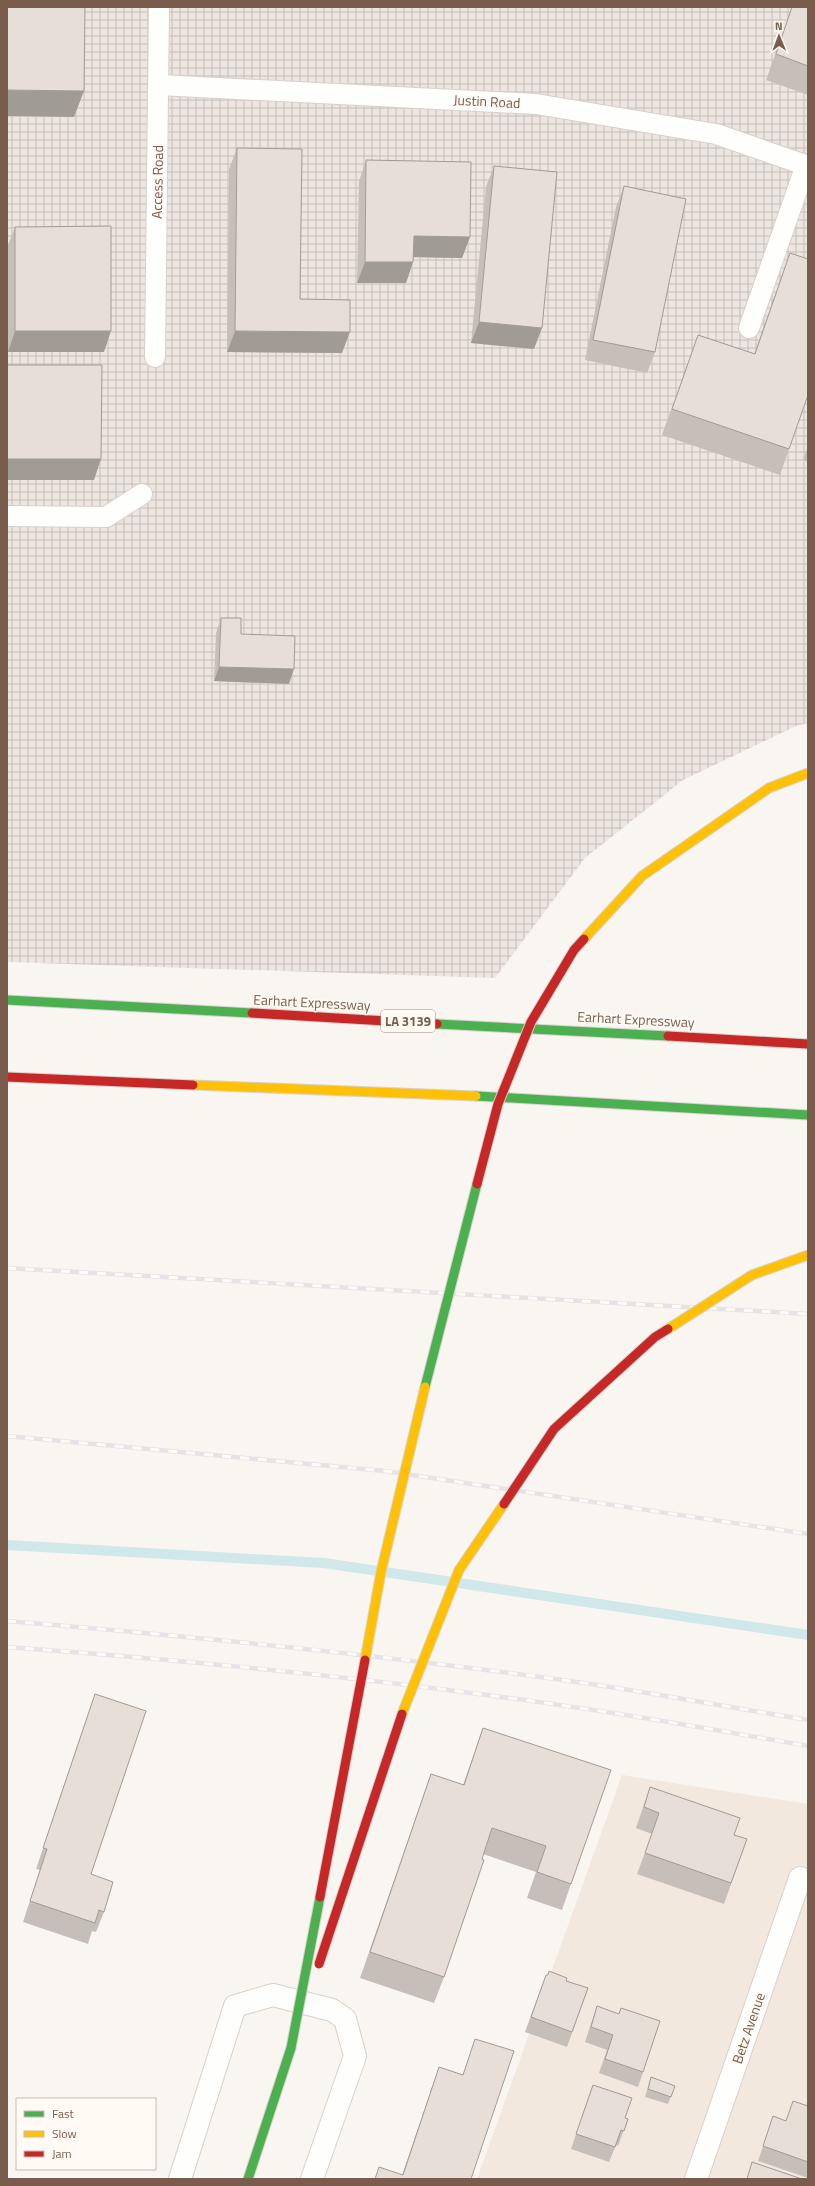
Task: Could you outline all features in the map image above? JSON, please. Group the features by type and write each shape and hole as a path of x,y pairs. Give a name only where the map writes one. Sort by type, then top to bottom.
{"main road":[{"path":"291,2048 350,1744 381,1572 437,1335 498,1104 528,1029 574,950 642,876 769,788 808,773"},
{"name":"Earhart Expressway","path":"7,1000 808,1044"},
{"path":"7,1077 527,1098 808,1115"},
{"path":"248,2179 407,1700 459,1570 554,1429 656,1338 752,1275 808,1255"}],"street":[{"name":"Betz Avenue","path":"696,2179 800,1878"},
{"path":"180,2179 235,2006 273,1995 332,2010 345,2019 352,2040 355,2056 312,2179"}],"lane":[{"name":"Access Road","path":"155,356 159,7"},
{"name":"Justin Road","path":"159,85 536,104 716,134 807,165"},
{"path":"749,328 807,165"},
{"path":"7,516 106,517 142,494"}],"shaded area":[{"path":"7,7 808,7 808,723 796,726 683,780 585,858 495,978 7,962"},
{"path":"622,1775 808,1804 808,2179 477,2179"}],"building":[{"path":"7,7 85,7 84,91 7,90"},
{"path":"792,7 808,7 808,66 776,54"},
{"path":"237,148 302,149 300,299 350,300 350,332 235,331"},
{"path":"366,160 471,162 470,237 414,236 413,262 365,262"},
{"path":"494,166 557,172 542,328 479,322"},
{"path":"624,186 686,199 655,352 593,340"},
{"path":"111,226 111,331 15,331 15,227"},
{"path":"790,253 808,259 808,395 789,449 672,409 698,335 755,354"},
{"path":"7,365 102,365 101,459 7,459"},
{"path":"221,618 241,618 241,634 295,636 294,669 219,667"},
{"path":"95,1694 146,1711 91,1874 113,1882 104,1912 99,1910 95,1923 30,1901 47,1849 43,1848"},
{"path":"483,1728 611,1770 571,1884 537,1872 546,1846 492,1828 482,1859 484,1860 444,1977 370,1952 431,1774 464,1785"},
{"path":"650,1787 740,1818 734,1835 747,1839 731,1883 645,1853 659,1813 644,1807"},
{"path":"549,1971 567,1978 566,1981 588,1988 572,2032 531,2017 546,1975 548,1975"},
{"path":"597,2006 619,2014 621,2008 660,2021 643,2072 605,2059 613,2035 591,2027"},
{"path":"475,2039 514,2051 471,2179 375,2179 379,2167 403,2175 439,2067 463,2075"},
{"path":"651,2077 675,2086 671,2097 648,2089"},
{"path":"593,2085 632,2098 625,2118 628,2119 624,2131 621,2130 615,2147 576,2134"},
{"path":"793,2101 808,2106 808,2162 763,2146 773,2116 786,2121"},
{"path":"752,2162 802,2179 747,2179"}],"waterway":[{"path":"7,1545 324,1563 808,1635"}],"railway":[{"path":"7,1268 808,1314"},
{"path":"7,1436 385,1471 808,1534"},
{"path":"7,1621 224,1641 440,1664 612,1687 808,1720"},
{"path":"7,1647 150,1658 366,1680 608,1712 808,1746"}],"traffic: fast":[{"path":"7,1000 252,1013"},
{"path":"437,1024 668,1036"},
{"path":"476,1096 808,1115"},
{"path":"425,1387 477,1184"},
{"path":"291,2048 320,1897"},
{"path":"248,2179 291,2048"}],"traffic: slow":[{"path":"584,939 642,876 769,788 808,773"},
{"path":"193,1085 476,1096"},
{"path":"668,1329 752,1275 808,1255"},
{"path":"365,1660 381,1572 425,1387"},
{"path":"402,1714 459,1570 504,1504"}],"traffic: jam":[{"path":"477,1184 498,1104 531,1022 574,950 584,939"},
{"path":"252,1013 437,1024"},
{"path":"668,1036 808,1044"},
{"path":"7,1077 193,1085"},
{"path":"504,1504 554,1429 655,1337 668,1329"},
{"path":"320,1897 365,1660"},
{"path":"319,1964 402,1714"}]}
